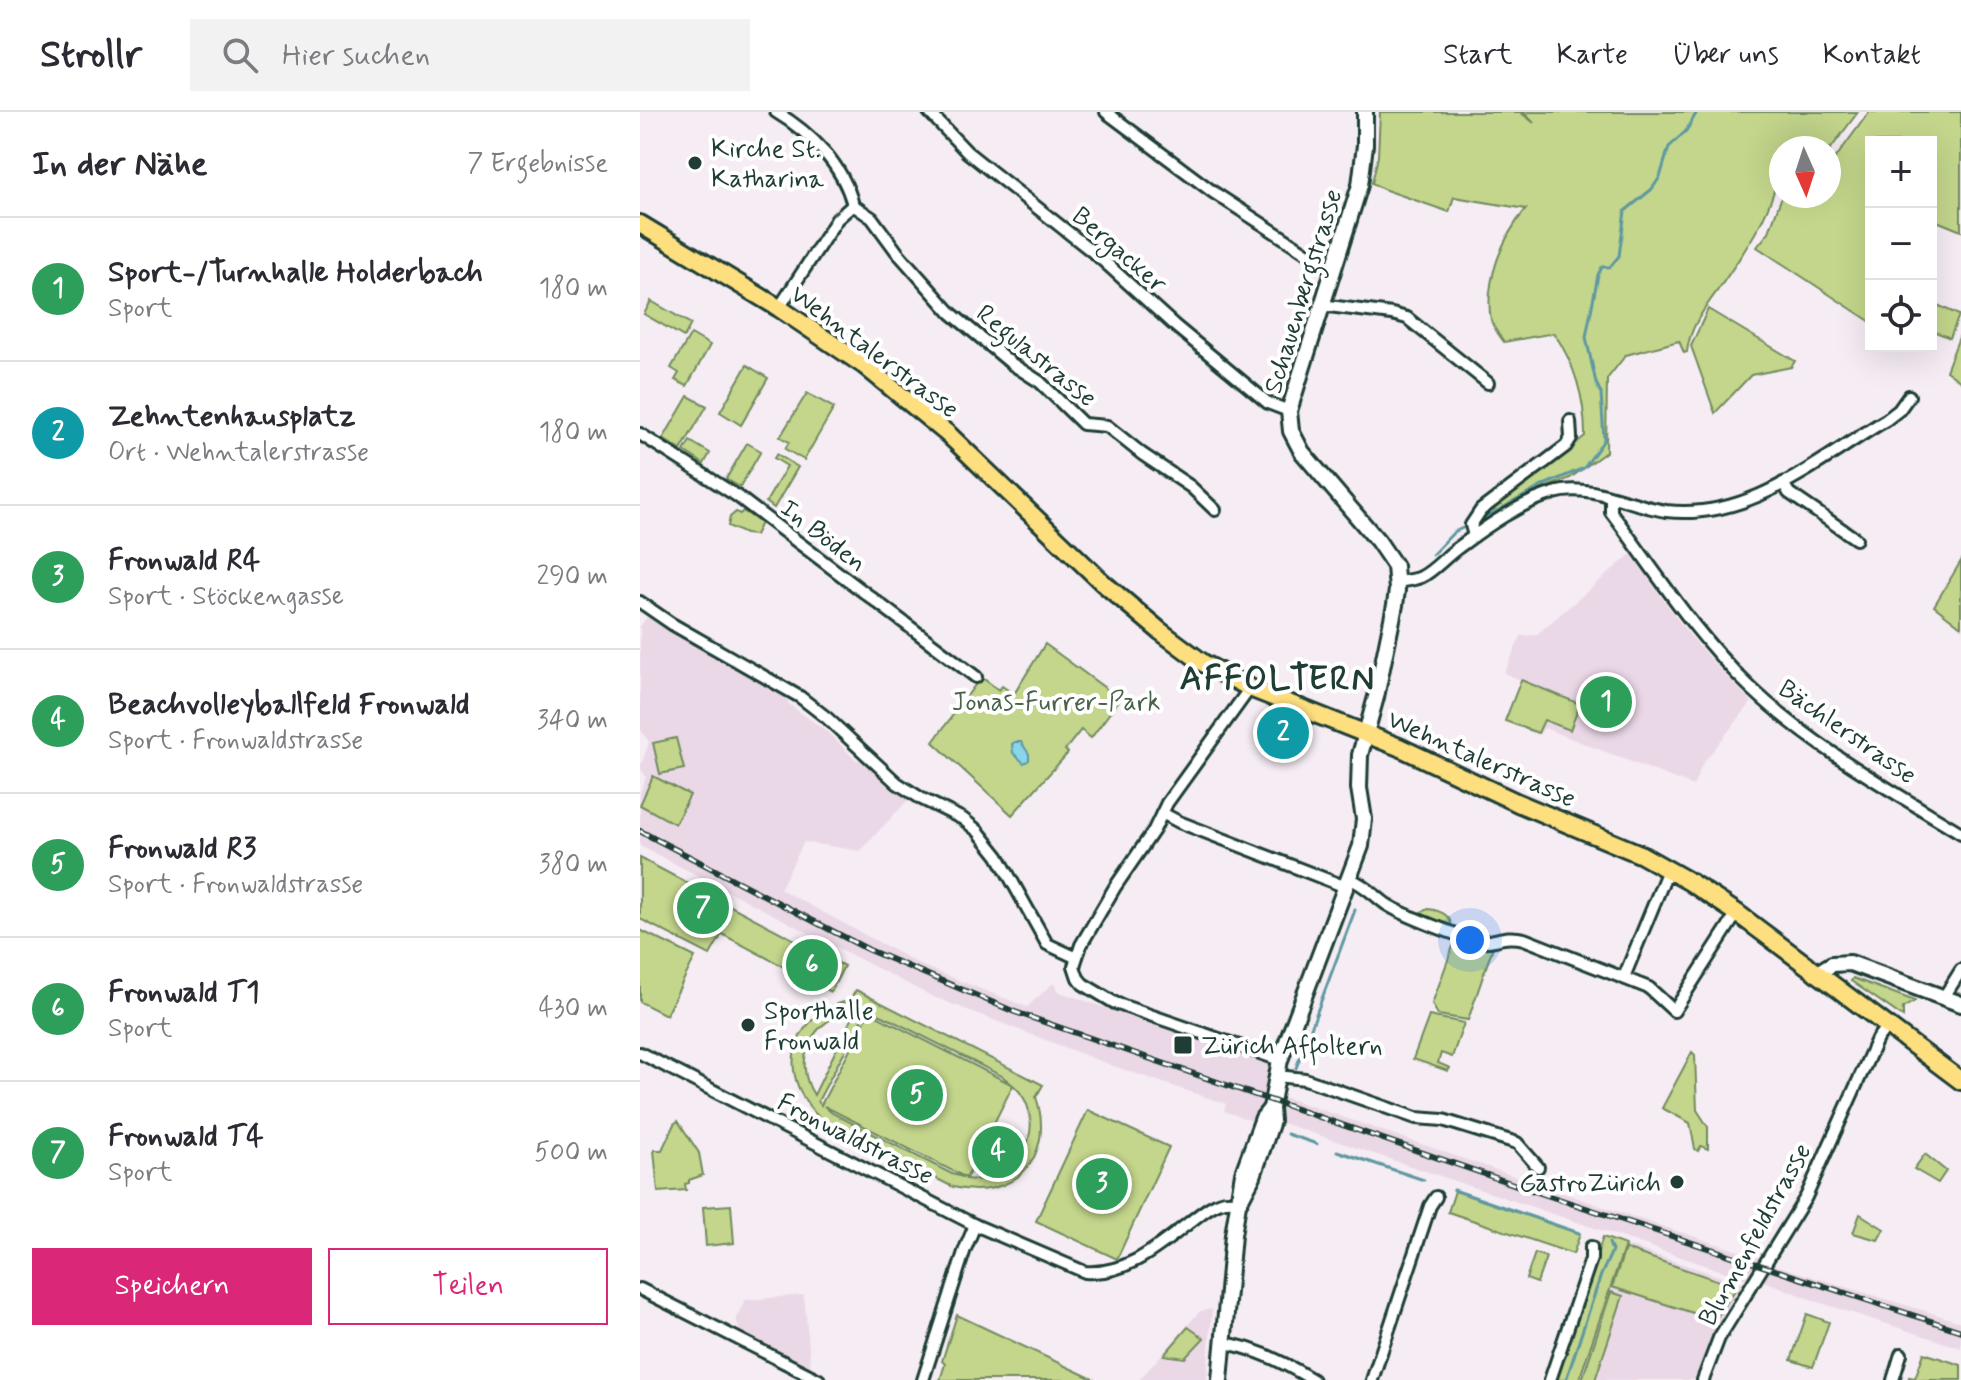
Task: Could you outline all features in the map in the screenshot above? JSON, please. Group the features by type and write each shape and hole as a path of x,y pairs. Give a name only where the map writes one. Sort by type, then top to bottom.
{"main road":[{"name":"Wehntalerstrasse","path":"640,224 779,308 865,366 954,440 1102,582 1203,663 1250,688 1366,732 1518,803 1640,854 1737,913 1961,1081"}],"street":[{"name":"Regulastrasse","path":"776,112 824,151 849,189 853,205 872,218 926,286 972,332 1040,382 1083,424 1107,426 1191,487 1215,510"},
{"name":"Bergacker","path":"929,112 967,152 1098,256 1227,370 1268,403 1289,411"},
{"path":"1106,112 1213,192 1333,270"},
{"name":"Schauenbergstrasse","path":"1365,112 1360,185 1289,411 1291,431 1302,452 1387,551 1395,566 1397,582"},
{"path":"779,308 837,219 853,205"},
{"path":"1321,305 1407,318 1488,383"},
{"path":"1220,1380 1233,1235 1243,1173 1263,1118 1271,1108 1280,1060 1348,883 1363,833 1360,755 1386,652 1397,582 1420,577 1493,523 1555,492 1582,490 1650,508 1700,512 1743,503 1783,483 1886,420 1899,410 1909,396"},
{"path":"1474,536 1471,525 1481,510 1566,446 1571,438 1570,421"},
{"name":"In Böden","path":"640,434 737,496 976,677"},
{"path":"1783,483 1789,493 1856,539"},
{"name":"Bächlerstrasse","path":"1611,498 1611,512 1716,652 1748,686 1828,750 1961,833"},
{"path":"640,602 672,624 800,697 897,783 963,819 978,831 998,856 1047,944 1075,957"},
{"path":"1250,688 1181,781 1154,830 1115,887 1075,957 1074,966 1078,978 1115,1003 1280,1060"},
{"path":"1162,813 1348,883 1358,882 1388,905 1483,942 1509,935 1624,977 1649,988 1674,1011 1737,913"},
{"path":"1624,977 1668,870"},
{"path":"1816,974 1832,964 1850,963 1961,1004"},
{"path":"1944,997 1961,970"},
{"name":"Blumenfeldstrasse","path":"1703,1380 1719,1338 1806,1197 1877,1039 1887,1026"},
{"name":"Fronwaldstrasse","path":"644,1056 975,1225 1073,1269 1098,1273 1133,1262 1219,1203 1240,1201"},
{"path":"1277,1076 1305,1079 1416,1118 1443,1120 1517,1143 1538,1167"},
{"path":"1372,1380 1436,1197"},
{"path":"923,1380 975,1225"},
{"path":"1550,1380 1591,1259 1591,1247"},
{"path":"640,1289 819,1380"},
{"path":"1223,1343 1236,1345 1288,1366 1313,1380"},
{"path":"1893,1380 1901,1354"}],"shaded area":[{"path":"1631,554 1683,627 1752,702 1703,763 1693,786 1544,728 1540,734 1505,721 1521,680 1504,673 1521,636 1536,635"},
{"path":"647,617 785,697 790,705 825,730 856,760 861,760 908,800 860,851 804,842 780,889 923,966 1027,1007 1053,983 1060,992 1272,1065 1264,1090 1765,1262 1961,1322 1961,1348 1276,1121 1257,1110 1252,1121 1224,1111 1226,1104 1113,1066 931,996 640,846 640,792 646,777 640,768 649,742 640,729 640,626"},
{"path":"1625,1245 1744,1284 1711,1340 1696,1380 1579,1380"},
{"path":"804,1295 811,1369 740,1333 736,1318 745,1300"},
{"path":"1212,1309 1207,1380 1139,1380 1200,1311"}],"green space":[{"path":"1380,112 1520,112 1534,123 1523,112 1858,112 1840,136 1769,136 1769,204 1742,255 1699,318 1687,352 1684,353 1679,341 1626,355 1607,379 1606,452 1570,478 1530,494 1483,519 1481,517 1585,436 1577,382 1554,333 1504,342 1491,320 1490,291 1497,261 1509,233 1526,209 1454,197 1449,212 1383,189 1372,183 1378,156"},
{"path":"1869,112 1961,112 1961,231 1937,221 1937,136 1865,136 1865,318 1757,247 1769,232 1778,208 1841,208 1841,150"},
{"path":"651,301 691,324 684,337 644,314"},
{"path":"1937,305 1959,315 1950,338 1937,333"},
{"path":"1708,309 1795,361 1791,367 1751,375 1715,413 1691,346"},
{"path":"1961,332 1961,382 1946,371"},
{"path":"691,334 710,345 687,386 675,380 679,373 671,368"},
{"path":"747,365 768,378 741,425 720,412"},
{"path":"807,393 834,408 804,460 785,449 789,442 780,437"},
{"path":"688,396 707,406 681,450 663,439"},
{"path":"690,441 710,453 704,464 684,451"},
{"path":"747,443 761,451 740,487 726,479"},
{"path":"777,454 798,467 774,508 766,502 787,466 774,458"},
{"path":"743,511 761,523 755,535 728,526 730,517"},
{"path":"1961,561 1961,627 1934,606"},
{"name":"Jonas-Furrer-Park","path":"1045,644 1120,699 1091,738 1081,730 1065,750 1068,753 1012,815 933,742 981,677 999,690 1002,686 1014,694"},
{"path":"1521,680 1580,704 1570,730 1544,720 1538,733 1505,721"},
{"path":"676,738 684,769 660,774 653,743"},
{"path":"653,776 690,795 675,824 640,805"},
{"path":"640,858 844,966 831,992 722,934 710,955 640,919"},
{"path":"1428,909 1447,916 1452,928 1416,914"},
{"path":"640,930 695,957 666,1015 640,1002"},
{"path":"1457,935 1495,941 1468,1020 1438,1015 1432,1004"},
{"path":"1853,978 1915,1001 1903,1008 1903,1017 1851,981"},
{"path":"856,990 1043,1085 1036,1097 1041,1119 1040,1138 1035,1156 1025,1170 995,1188 975,1190 953,1187 824,1122 808,1105 798,1087 794,1069 795,1051 801,1035 812,1020 828,1008 850,1000","holes":["854,1011 869,1011 883,1016 1002,1076 1013,1085 869,1012 821,1105 818,1101 863,1017 854,1013 814,1095 805,1068 810,1042 827,1022","1013,1085 1030,1114 1026,1147 991,1129","824,1106 966,1178 952,1174 832,1113","988,1135 1023,1153 999,1175 966,1179"]},
{"path":"1429,1016 1464,1023 1452,1057 1441,1053 1438,1063 1450,1068 1448,1071 1413,1059"},
{"path":"1692,1052 1695,1055 1697,1110 1708,1127 1708,1149 1701,1146 1698,1151 1690,1123 1662,1108"},
{"path":"1088,1110 1169,1147 1117,1259 1036,1221"},
{"path":"678,1121 699,1153 703,1175 689,1180 685,1184 686,1190 658,1192 654,1150 662,1150"},
{"path":"990,1137 1014,1149 1005,1167 999,1169 982,1160 981,1155"},
{"path":"1925,1154 1946,1171 1938,1183 1914,1169"},
{"path":"1455,1191 1580,1234 1573,1254 1448,1212"},
{"path":"731,1205 734,1243 706,1246 703,1207"},
{"path":"1860,1214 1884,1229 1878,1240 1853,1233"},
{"path":"1603,1237 1625,1245 1579,1380 1554,1380"},
{"path":"1625,1249 1737,1287 1715,1320 1612,1287"},
{"path":"1535,1253 1546,1257 1537,1283 1526,1279"},
{"path":"1611,1292 1623,1296 1595,1380 1582,1380"},
{"path":"1807,1314 1829,1322 1813,1367 1791,1360"},
{"path":"957,1315 1095,1380 940,1380 945,1364 942,1361"},
{"path":"1188,1327 1204,1338 1185,1358 1164,1355"},
{"path":"1924,1353 1961,1365 1961,1380 1908,1380 1909,1377 1915,1378"}],"water":[{"path":"1021,742 1029,754 1029,760 1024,763 1013,753 1012,744"}],"waterway":[{"path":"1479,521 1544,485 1584,468 1604,440 1601,393 1586,337 1598,275 1602,267 1610,267 1619,256 1625,211 1652,189 1660,177 1669,147 1686,131 1697,112"},
{"path":"1432,555 1454,532 1467,526"},
{"path":"1296,1068 1355,910"},
{"path":"1287,1134 1317,1144"},
{"path":"1337,1151 1424,1180"},
{"path":"1454,1190 1579,1233"},
{"path":"1566,1380 1612,1251 1609,1243"}],"railway":[{"path":"640,831 869,950 1015,1012 1522,1187 1961,1331"}],"place":[{"name":"Kirche St. Katharina","path":"695,163"},
{"name":"Sport-/Turnhalle Holderbach","path":"1606,702"},
{"name":"Zehntenhausplatz","path":"1283,733"},
{"name":"Fronwald T4","path":"703,908"},
{"name":"Fronwald T1","path":"812,965"},
{"name":"Sporthalle Fronwald","path":"748,1025"},
{"name":"Zürich Affoltern","path":"1183,1045"},
{"name":"Fronwald R3","path":"917,1095"},
{"name":"Beachvolleyballfeld Fronwald","path":"998,1152"},
{"name":"GastroZürich","path":"1677,1182"},
{"name":"Fronwald R4","path":"1102,1184"}],"district":[{"name":"AFFOLTERN","path":"1278,677"}]}
